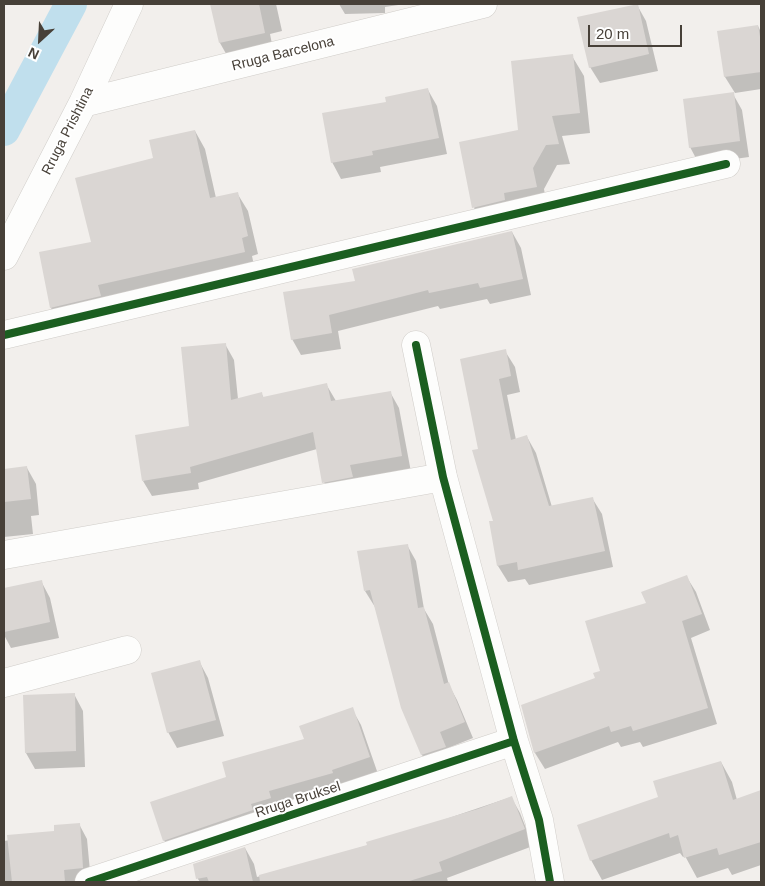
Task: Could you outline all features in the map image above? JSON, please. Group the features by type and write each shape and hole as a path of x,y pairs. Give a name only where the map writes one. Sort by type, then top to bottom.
{"street":[{"name":"Rruga Prishtina","path":"4,256 83,103 129,4"},
{"name":"Rruga Barcelona","path":"83,103 483,4"},
{"path":"4,335 726,164"},
{"path":"416,345 443,477 514,742 539,820 550,882"},
{"path":"4,555 443,477"},
{"path":"4,683 127,650"},
{"name":"Rruga Bruksel","path":"89,882 514,742"}],"building":[{"path":"210,4 259,4 265,33 219,43"},
{"path":"638,4 649,54 589,68 577,17"},
{"path":"758,25 761,43 761,72 724,77 717,31"},
{"path":"573,54 580,113 552,116 559,144 546,145 533,168 537,187 504,193 505,200 472,208 459,142 518,130 511,61"},
{"path":"428,88 439,138 372,151 373,155 331,163 322,113 386,102 385,97"},
{"path":"734,92 740,141 689,148 683,99"},
{"path":"195,130 210,198 238,192 248,236 242,238 245,252 98,285 101,296 50,308 39,252 91,242 75,178 153,158 149,140"},
{"path":"512,231 523,279 480,288 478,283 429,293 428,290 329,315 332,333 291,340 283,292 355,281 352,269"},
{"path":"226,343 231,400 262,392 263,397 327,383 331,401 391,391 402,456 350,465 353,477 322,483 313,432 190,467 191,473 142,481 135,435 189,426 181,347"},
{"path":"506,349 511,376 499,379 511,440 527,435 549,506 593,497 605,551 518,570 517,562 497,566 489,521 493,521 472,450 478,449 460,359"},
{"path":"27,466 31,499 4,502 4,469"},
{"path":"408,544 418,608 424,607 444,684 449,682 465,722 440,732 446,747 421,755 401,708 370,590 364,591 357,551"},
{"path":"687,575 702,614 682,621 708,708 633,731 631,726 611,732 609,726 534,753 521,705 595,678 593,673 600,671 585,621 646,603 641,592"},
{"path":"42,580 50,622 4,632 4,588"},
{"path":"200,660 216,720 167,733 151,673"},
{"path":"75,693 76,751 25,753 23,695"},
{"path":"353,707 370,757 332,770 333,773 269,791 271,798 251,804 253,810 163,841 150,802 226,777 222,762 304,739 299,726"},
{"path":"721,761 733,800 761,790 761,842 719,855 717,848 684,858 678,835 670,838 669,833 590,861 577,825 658,797 653,781"},
{"path":"512,796 525,829 439,862 442,871 406,882 260,882 259,875 367,845 366,842 478,809"},
{"path":"80,823 83,868 64,870 65,882 12,882 7,835 54,831 54,825"},
{"path":"245,847 253,882 209,882 207,877 196,879 193,864"}],"waterway":[{"path":"4,130 71,4"}],"cycle path":[{"path":"4,335 726,164"},
{"path":"416,345 443,477 514,741 539,820 550,882"},
{"path":"89,882 514,741"}]}
